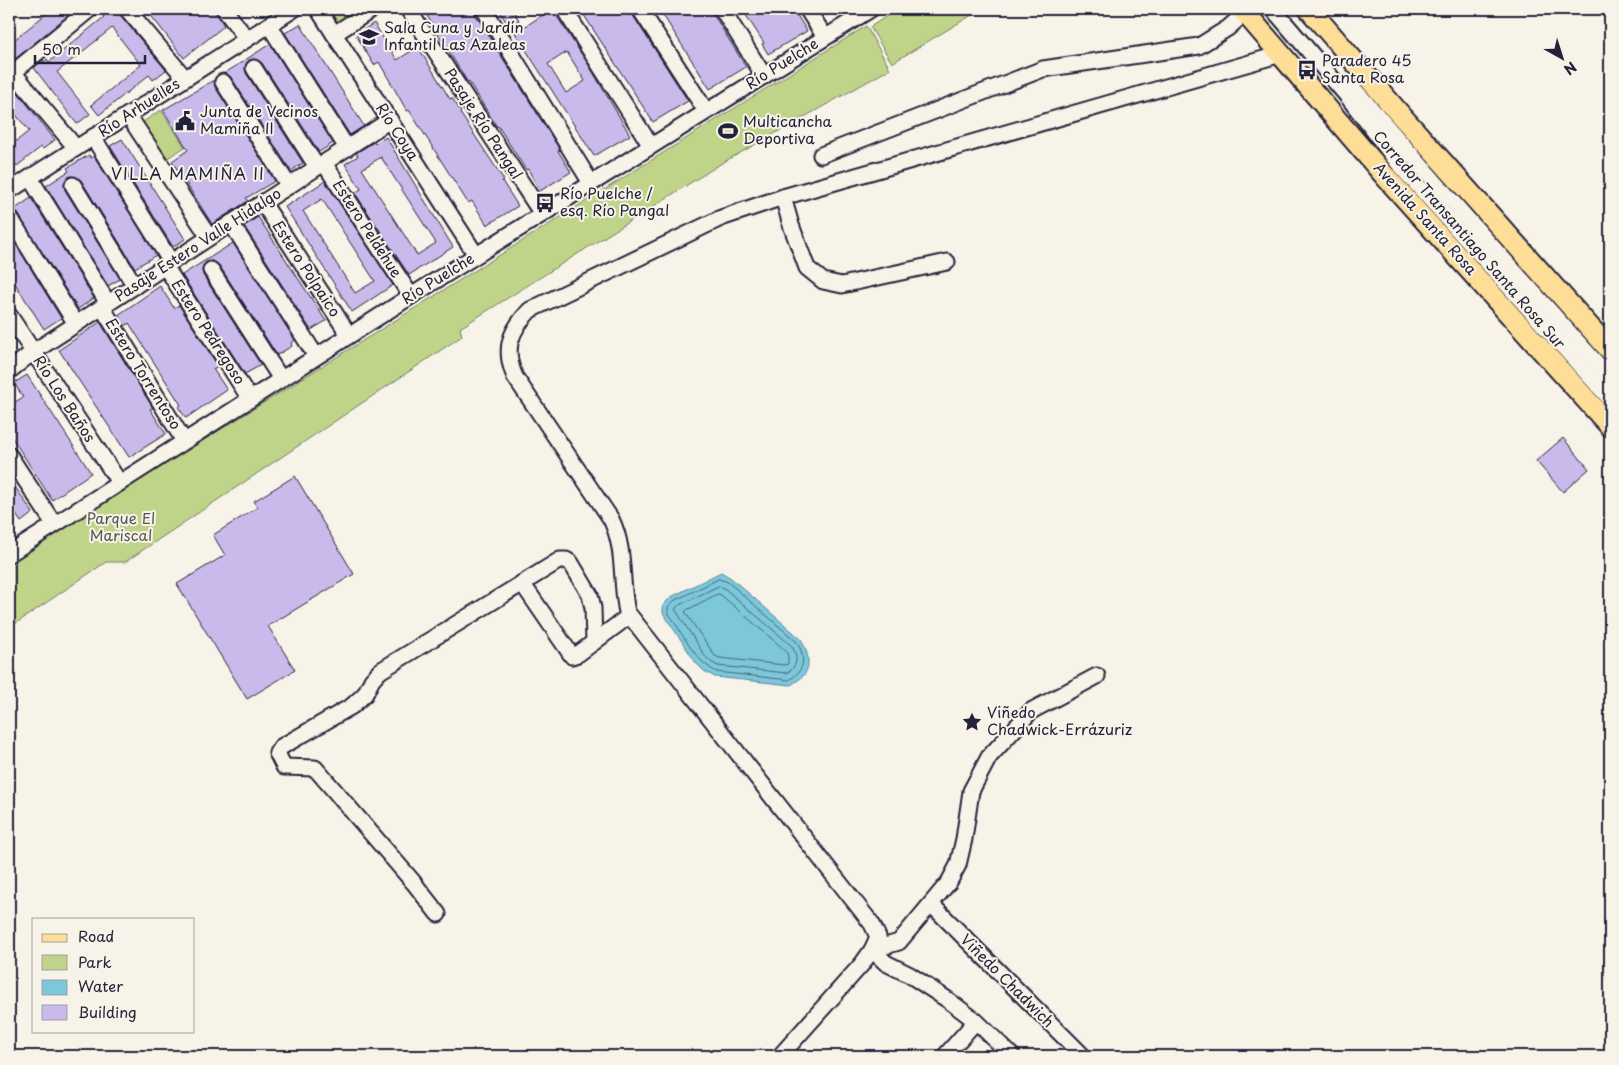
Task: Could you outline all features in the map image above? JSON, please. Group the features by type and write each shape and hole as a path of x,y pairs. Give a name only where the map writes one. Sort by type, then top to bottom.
{"main road":[{"path":"1309,9 1610,350"},
{"name":"Avenida Santa Rosa","path":"1244,11 1379,169 1610,426"}],"street":[{"path":"76,148 11,74 90,9"},
{"path":"127,9 185,78"},
{"path":"224,9 247,39"},
{"name":"Río Arhuelles","path":"9,191 294,9"},
{"name":"Río Coya","path":"318,9 476,255"},
{"path":"334,34 373,9"},
{"name":"Pasaje Río Pangal","path":"408,9 542,214"},
{"path":"484,9 591,183"},
{"path":"564,9 651,146"},
{"path":"640,9 706,111"},
{"path":"722,9 764,76"},
{"path":"807,9 825,37"},
{"name":"Río Puelche","path":"9,554 410,296 871,9"},
{"name":"Corredor Transantiago Santa Rosa Sur","path":"1273,9 1348,96 1402,168 1610,399"},
{"name":"Corredor Transantiago Santa Rosa Sur","path":"1285,9 1412,157 1610,378"},
{"path":"821,155 1043,68 1199,46 1228,28 1244,11"},
{"path":"269,24 347,148"},
{"path":"780,1056 872,950 878,937 872,924 629,616 624,600 620,542 617,533 611,519 515,377 510,365 508,352 511,339 521,319 530,310 721,218 783,197 1280,54"},
{"name":"Estero Peldehue","path":"254,68 410,296"},
{"path":"223,82 289,186"},
{"path":"128,114 209,237"},
{"name":"Pasaje Estero Valle Hidalgo","path":"9,371 33,352 390,120"},
{"name":"Estero Pedregoso","path":"93,137 250,399"},
{"name":"Estero Torrentoso","path":"30,178 184,441"},
{"path":"73,186 135,286"},
{"path":"783,197 807,268 823,281 842,285 947,262"},
{"name":"Estero Polpaico","path":"263,203 349,335"},
{"path":"9,216 76,324"},
{"path":"231,223 316,356"},
{"path":"212,270 281,379"},
{"name":"Río Los Baños","path":"9,315 119,482"},
{"path":"9,455 54,524"},
{"path":"438,914 414,883 315,768 284,767 277,753 281,747 352,706 365,694 372,680 380,671 560,560 566,560 571,563 590,595 594,608 594,642"},
{"path":"522,583 572,656 578,654 629,616"},
{"path":"872,950 899,942 932,905 949,882 958,865 971,792 989,757 1032,712 1097,676"},
{"name":"Viñedo Chadwich","path":"932,905 1083,1056"},
{"path":"872,950 886,963 910,975 976,1021 1012,1056"},
{"path":"945,1056 976,1021"}],"green space":[{"path":"329,9 362,9 338,25"},
{"path":"898,9 982,9 892,63 870,27"},
{"name":"Parque El Mariscal","path":"866,26 890,69 722,163 460,328 462,336 125,562 106,562 9,628 9,562"},
{"path":"161,110 185,147 166,159 143,122"}],"water":[{"path":"721,572 731,578 801,639 807,652 808,666 803,676 791,685 715,677 704,671 696,663 663,613 663,605 671,597"}],"building":[{"path":"52,9 76,9 9,64 9,44"},
{"path":"112,9 117,9 166,70 153,80 149,75 99,115 91,105 141,65 112,28 57,72 90,114 77,124 34,68 43,60 44,62 47,59 49,62"},
{"path":"146,9 215,9 224,26 184,58"},
{"path":"423,9 472,9 560,150 558,151 571,172 540,191 528,169 526,170 468,83"},
{"path":"498,9 512,9 519,20 509,26"},
{"path":"552,9 590,67 630,135 594,156 515,33","holes":["567,52 585,81 566,93 548,64"]},
{"path":"580,9 631,9 632,14 688,101 653,122"},
{"path":"659,9 710,9 746,67 710,89"},
{"path":"742,9 793,9 807,31 768,54 762,44 764,43"},
{"path":"374,23 397,60 418,47 504,180 502,181 518,206 487,225 472,201 468,203 409,110 407,111 379,62 374,65 356,35"},
{"path":"300,24 364,126 350,135 285,33"},
{"path":"270,44 333,143 319,152 262,63 254,59 249,60 245,68 246,73 303,163 291,171 231,77 225,73"},
{"path":"214,80 215,87 275,181 246,198 248,201 212,224 172,161 188,150 163,110"},
{"path":"9,85 12,85 55,140 43,149 41,147 17,166 9,156 9,147 29,131 9,106"},
{"path":"386,137 453,247 409,275 355,193 361,189 345,164 358,156 356,153 374,142 375,144","holes":["381,157 436,243 417,255 362,169"]},
{"path":"122,139 185,239 173,247 110,146"},
{"path":"89,155 91,158 94,156 156,255 135,268 81,180 73,176 68,177 64,185 65,190 120,279 108,286 46,186 69,171 67,168"},
{"path":"325,181 393,285 352,312 285,207","holes":["322,199 375,281 355,293 303,211"]},
{"path":"31,198 94,298 78,309 15,209"},
{"path":"258,217 326,321 311,330 244,226"},
{"path":"9,233 61,318 44,329 9,274"},
{"path":"233,243 295,340 291,343 292,346 277,355 219,265 211,261 206,262 202,270 203,275 261,365 245,374 182,275"},
{"path":"160,286 174,308 179,305 218,366 213,369 227,390 186,418 178,407 181,405 129,323 125,326 118,315"},
{"path":"100,322 153,408 150,409 166,434 129,457 59,350"},
{"path":"27,375 91,473 52,500 9,433 9,406 23,397 14,383"},
{"path":"1563,438 1589,469 1563,492 1536,461"},
{"path":"295,476 354,574 268,626 295,670 247,699 177,584 225,555 213,535 258,507 254,501"},
{"path":"9,478 33,513 21,522 9,504"}],"place":[{"name":"Sala Cuna y Jardín Infantil Las Azaleas","path":"369,37"},
{"name":"Paradero 45 Santa Rosa","path":"1307,70"},
{"name":"Junta de Vecinos Mamiña II","path":"185,121"},
{"name":"Multicancha Deportiva","path":"728,131"},
{"name":"Río Puelche / esq. Río Pangal","path":"545,203"},
{"name":"Viñedo Chadwick-Errázuriz","path":"972,722"}],"district":[{"name":"VILLA MAMIÑA II","path":"188,174"}]}
